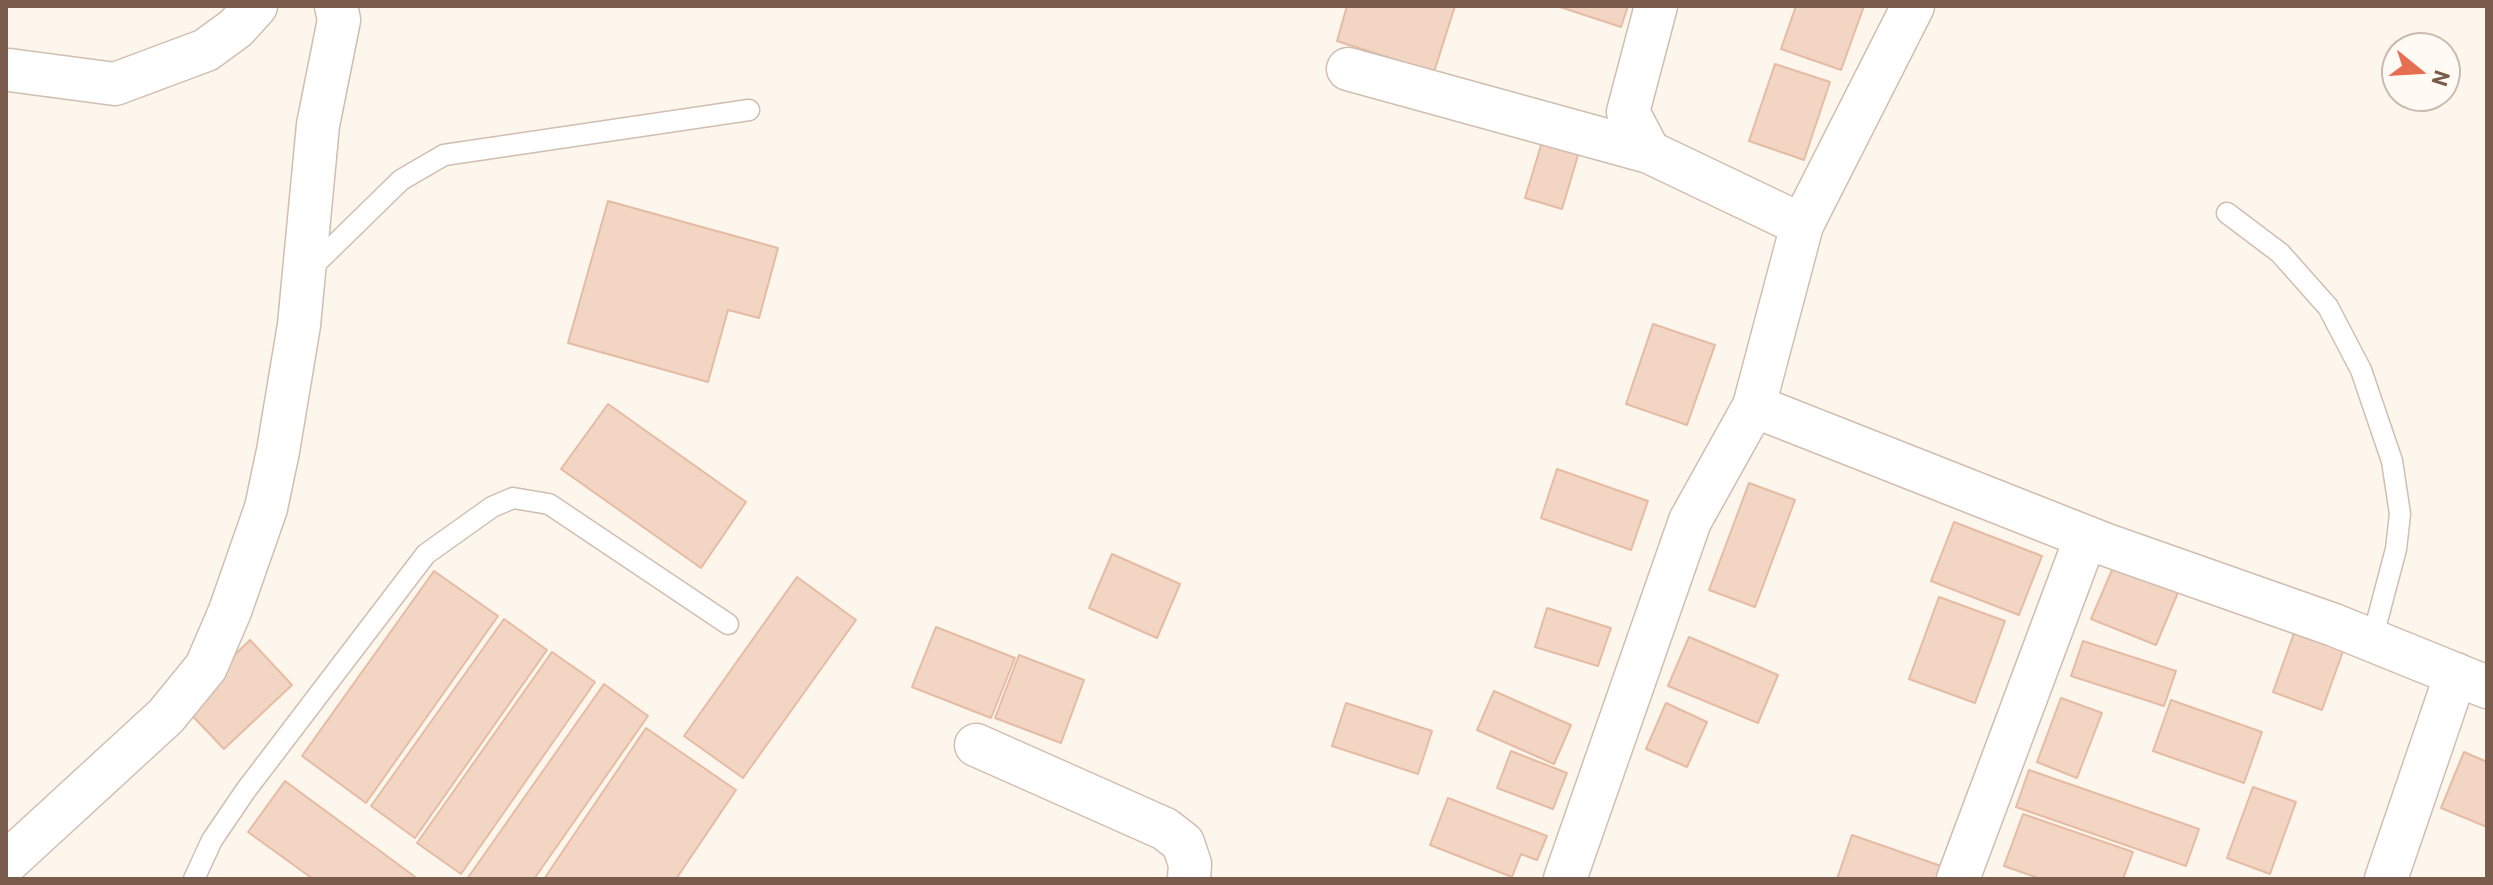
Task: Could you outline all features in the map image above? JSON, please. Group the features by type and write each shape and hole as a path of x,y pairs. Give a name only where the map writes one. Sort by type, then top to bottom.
{"street":[{"path":"9,70 115,84 206,50 236,28 256,6"},
{"path":"1649,152 1628,112 1656,6"},
{"path":"1565,879 1690,521 1754,406 1802,225 1913,6"},
{"path":"6,863 166,716 206,667 230,611 266,508 299,325 318,125 341,11"},
{"path":"1348,69 1649,152 1802,225"},
{"path":"1754,406 2086,537 2372,640 2472,680 2386,879"},
{"path":"1958,879 2086,537"},
{"path":"976,745 1165,829 1183,843 1190,864 1189,879"}],"lane":[{"path":"303,275 401,180 444,155 749,110"},
{"path":"2227,213 2280,253 2328,307 2361,370 2392,461 2400,514 2396,549 2372,640"},
{"path":"194,879 212,840 246,790 426,554 492,507 513,498 549,504 728,624"}],"building":[{"path":"1347,6 1455,6 1434,72 1337,41"},
{"path":"1557,6 1628,6 1621,27"},
{"path":"1796,6 1864,6 1841,70 1781,49"},
{"path":"1775,64 1830,82 1804,160 1749,141"},
{"path":"1542,142 1579,152 1562,209 1525,198"},
{"path":"608,201 778,248 759,318 728,310 708,382 568,343"},
{"path":"1653,324 1715,345 1687,425 1626,404"},
{"path":"608,404 746,502 701,568 561,469"},
{"path":"1557,469 1648,501 1631,550 1541,518"},
{"path":"1749,483 1795,500 1755,607 1709,590"},
{"path":"1954,522 2042,556 2019,615 1931,581"},
{"path":"1112,554 1180,584 1157,638 1089,608"},
{"path":"2118,556 2182,583 2156,645 2091,619"},
{"path":"434,571 498,616 366,803 302,756"},
{"path":"797,577 856,620 743,778 684,736"},
{"path":"1939,597 2005,621 1975,703 1909,679"},
{"path":"1547,608 1611,628 1598,666 1535,647"},
{"path":"504,619 547,650 415,838 371,806"},
{"path":"2298,622 2347,640 2322,710 2273,692"},
{"path":"936,627 1015,658 991,718 912,687"},
{"path":"1689,637 1778,675 1758,723 1668,686"},
{"path":"250,640 292,685 224,749 182,705"},
{"path":"2083,641 2176,671 2164,706 2071,676"},
{"path":"552,652 595,682 461,874 417,843"},
{"path":"1019,655 1084,680 1061,743 995,718"},
{"path":"604,684 648,716 534,879 467,879"},
{"path":"1494,691 1571,725 1554,764 1477,730"},
{"path":"2061,698 2102,713 2077,778 2037,762"},
{"path":"2171,700 2262,732 2244,783 2153,751"},
{"path":"1346,703 1432,731 1418,774 1332,746"},
{"path":"1666,703 1707,722 1687,767 1646,749"},
{"path":"646,728 736,790 676,879 544,879"},
{"path":"1511,751 1567,773 1553,809 1497,788"},
{"path":"2464,752 2487,762 2487,827 2441,808"},
{"path":"2029,770 2199,829 2186,866 2016,807"},
{"path":"285,781 418,879 313,879 248,832"},
{"path":"2253,787 2296,802 2270,874 2227,858"},
{"path":"1448,798 1547,836 1537,860 1521,854 1512,877 1430,845"},
{"path":"2023,814 2133,852 2123,879 2041,879 2004,866"},
{"path":"1852,835 1941,866 1937,879 1837,879"}]}
